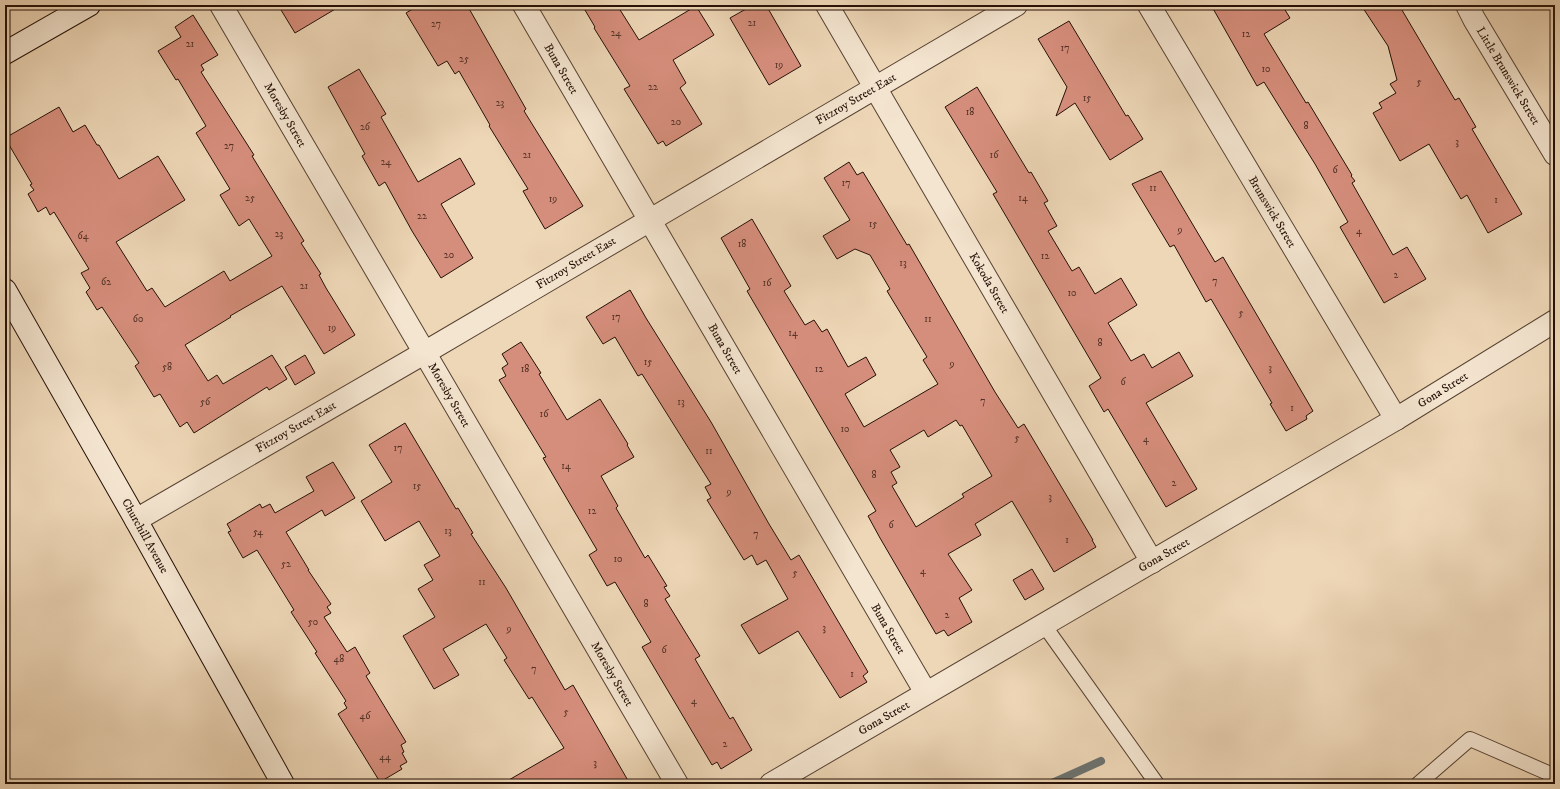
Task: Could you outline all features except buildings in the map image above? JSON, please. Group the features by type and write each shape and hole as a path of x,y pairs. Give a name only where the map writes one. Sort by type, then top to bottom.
{"street":[{"path":"5,53 89,5"},
{"name":"Moresby Street","path":"221,5 677,784"},
{"name":"Buna Street","path":"524,5 926,693"},
{"name":"Kokoda Street","path":"827,5 1152,562"},
{"name":"Fitzroy Street East","path":"136,520 424,353 1016,5"},
{"name":"Brunswick Street","path":"1149,5 1396,419"},
{"name":"Little Brunswick Street","path":"1471,12 1555,154"},
{"name":"Churchill Avenue","path":"5,290 136,520 278,782"},
{"name":"Gona Street","path":"771,784 1396,419 1555,321"}],"lane":[{"path":"1044,625 1157,784"},
{"path":"1418,784 1470,739 1555,776"}],"waterway":[{"path":"1050,784 1101,761"}]}
